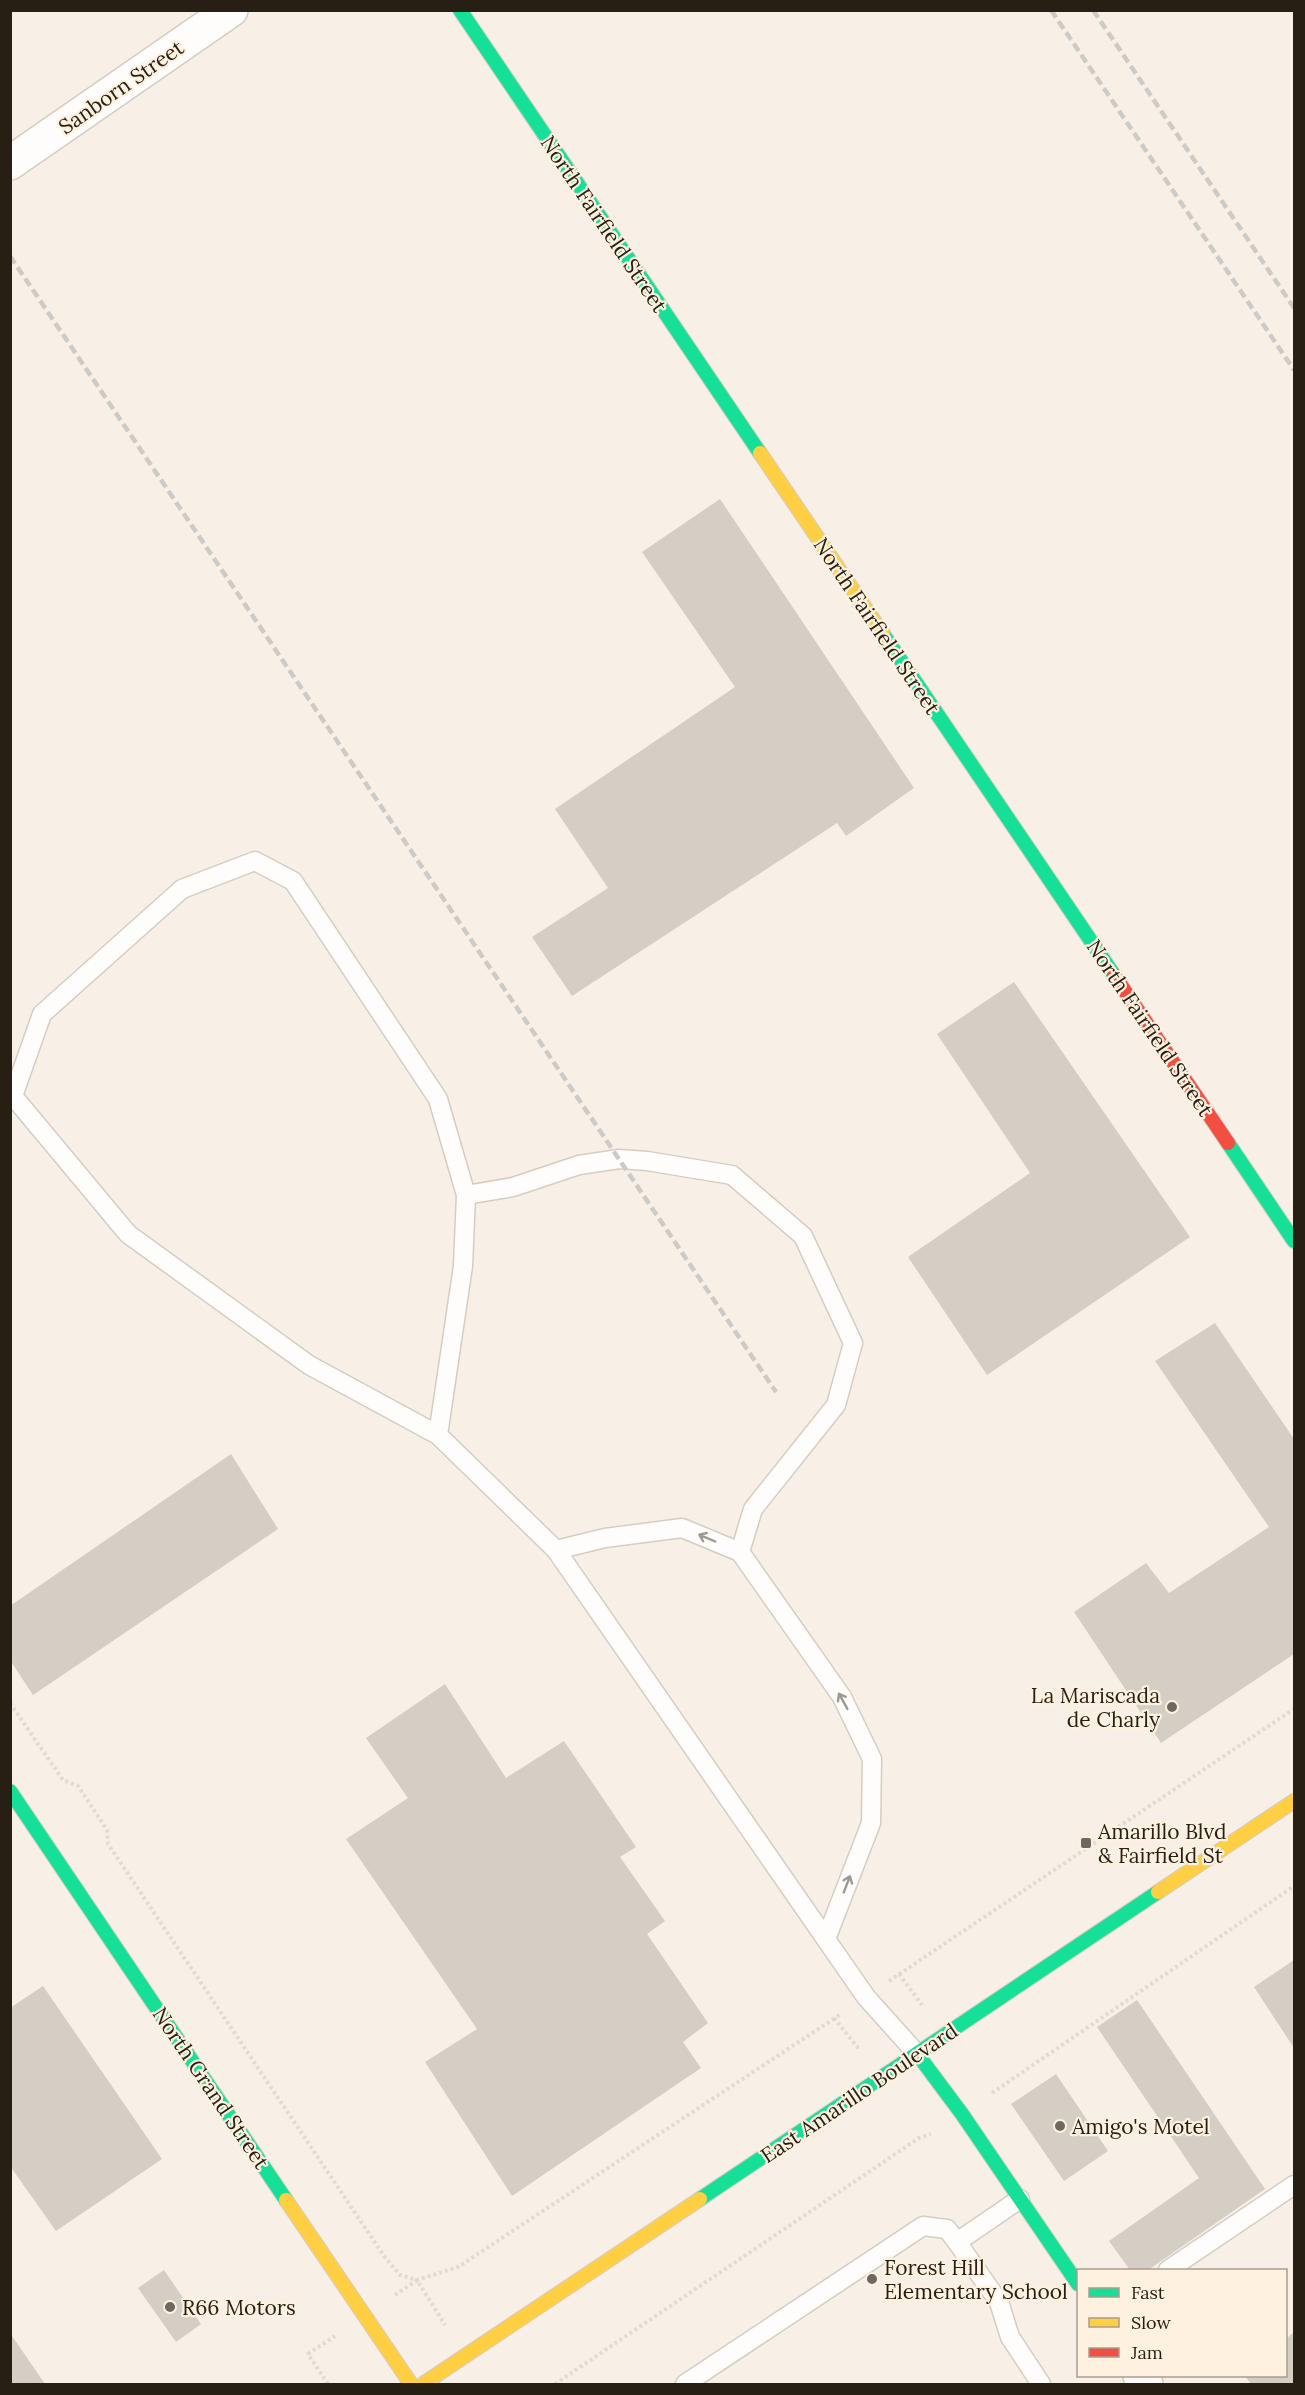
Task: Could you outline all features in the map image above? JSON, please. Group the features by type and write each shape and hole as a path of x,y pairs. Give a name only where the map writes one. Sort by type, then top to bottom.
{"main road":[{"name":"North Fairfield Street","path":"460,10 1294,1242"},
{"name":"North Grand Street","path":"10,1791 411,2385"},
{"name":"East Amarillo Boulevard","path":"423,2385 1294,1801"},
{"path":"918,2055 962,2114 1077,2283"}],"street":[{"name":"Sanborn Street","path":"10,163 231,10"}],"lane":[{"path":"438,1435 463,1266 466,1194 438,1099 293,881 255,861 182,889 42,1014 13,1096 128,1234 309,1365 438,1435 556,1550 866,1997 918,2055"},
{"path":"466,1194 513,1187 579,1165 619,1159 647,1161 732,1175 803,1236 853,1343 836,1405 753,1509 740,1552"},
{"path":"556,1550 605,1538 682,1528 740,1552 842,1697 872,1759 871,1823 826,1938"},
{"path":"1171,2269 1294,2185"},
{"path":"957,2242 1020,2199"},
{"path":"685,2385 923,2226 947,2229 957,2242 999,2302 1010,2337 1041,2385"}],"path":[{"path":"10,1703 63,1780 78,1786 107,1830 108,1844 384,2256 400,2275 417,2280 458,2267"},
{"path":"989,2095 1016,2074 1294,1886"},
{"path":"555,2385 919,2138 930,2135"}],"building":[{"path":"720,499 914,788 846,836 837,823 572,996 532,937 608,888 555,809 735,687 642,552"},
{"path":"1014,982 1190,1237 987,1375 908,1257 1030,1173 937,1034"},
{"path":"1215,1323 1294,1439 1294,1654 1161,1743 1074,1612 1146,1563 1169,1593 1269,1527 1155,1361"},
{"path":"231,1454 278,1529 33,1695 10,1660 10,1606"},
{"path":"445,1684 506,1778 564,1741 636,1847 620,1857 665,1921 647,1934 708,2023 683,2042 701,2068 512,2196 425,2062 477,2029 346,1839 408,1798 366,1738"},
{"path":"1294,1960 1294,2048 1254,1987"},
{"path":"43,1986 162,2159 56,2231 10,2166 10,2008"},
{"path":"1137,2000 1265,2189 1149,2269 1129,2269 1109,2241 1199,2178 1097,2027"},
{"path":"1056,2074 1108,2151 1064,2181 1011,2104"},
{"path":"164,2270 201,2324 176,2342 138,2288"},
{"path":"1294,2332 1294,2384 1251,2384 1246,2377 1287,2377 1287,2338"},
{"path":"10,2333 45,2384 10,2384"}],"railway":[{"path":"1051,10 1294,370"},
{"path":"1093,10 1294,308"},
{"path":"10,256 776,1392"}],"traffic: fast":[{"path":"460,10 760,453"},
{"path":"883,634 1114,975"},
{"path":"1228,1143 1294,1241"},
{"path":"10,1791 286,2200"},
{"path":"700,2199 1158,1892"},
{"path":"918,2055 962,2114 1077,2283"}],"traffic: slow":[{"path":"760,453 883,634"},
{"path":"1158,1892 1294,1801"},
{"path":"423,2384 700,2199"},
{"path":"286,2200 411,2384"}],"traffic: jam":[{"path":"1114,975 1228,1143"}],"place":[{"name":"La Mariscada de Charly","path":"1172,1707"},
{"name":"Amarillo Blvd & Fairfield St","path":"1086,1843"},
{"name":"Amigo's Motel","path":"1060,2126"},
{"name":"Forest Hill Elementary School","path":"872,2279"},
{"name":"R66 Motors","path":"170,2307"}]}
